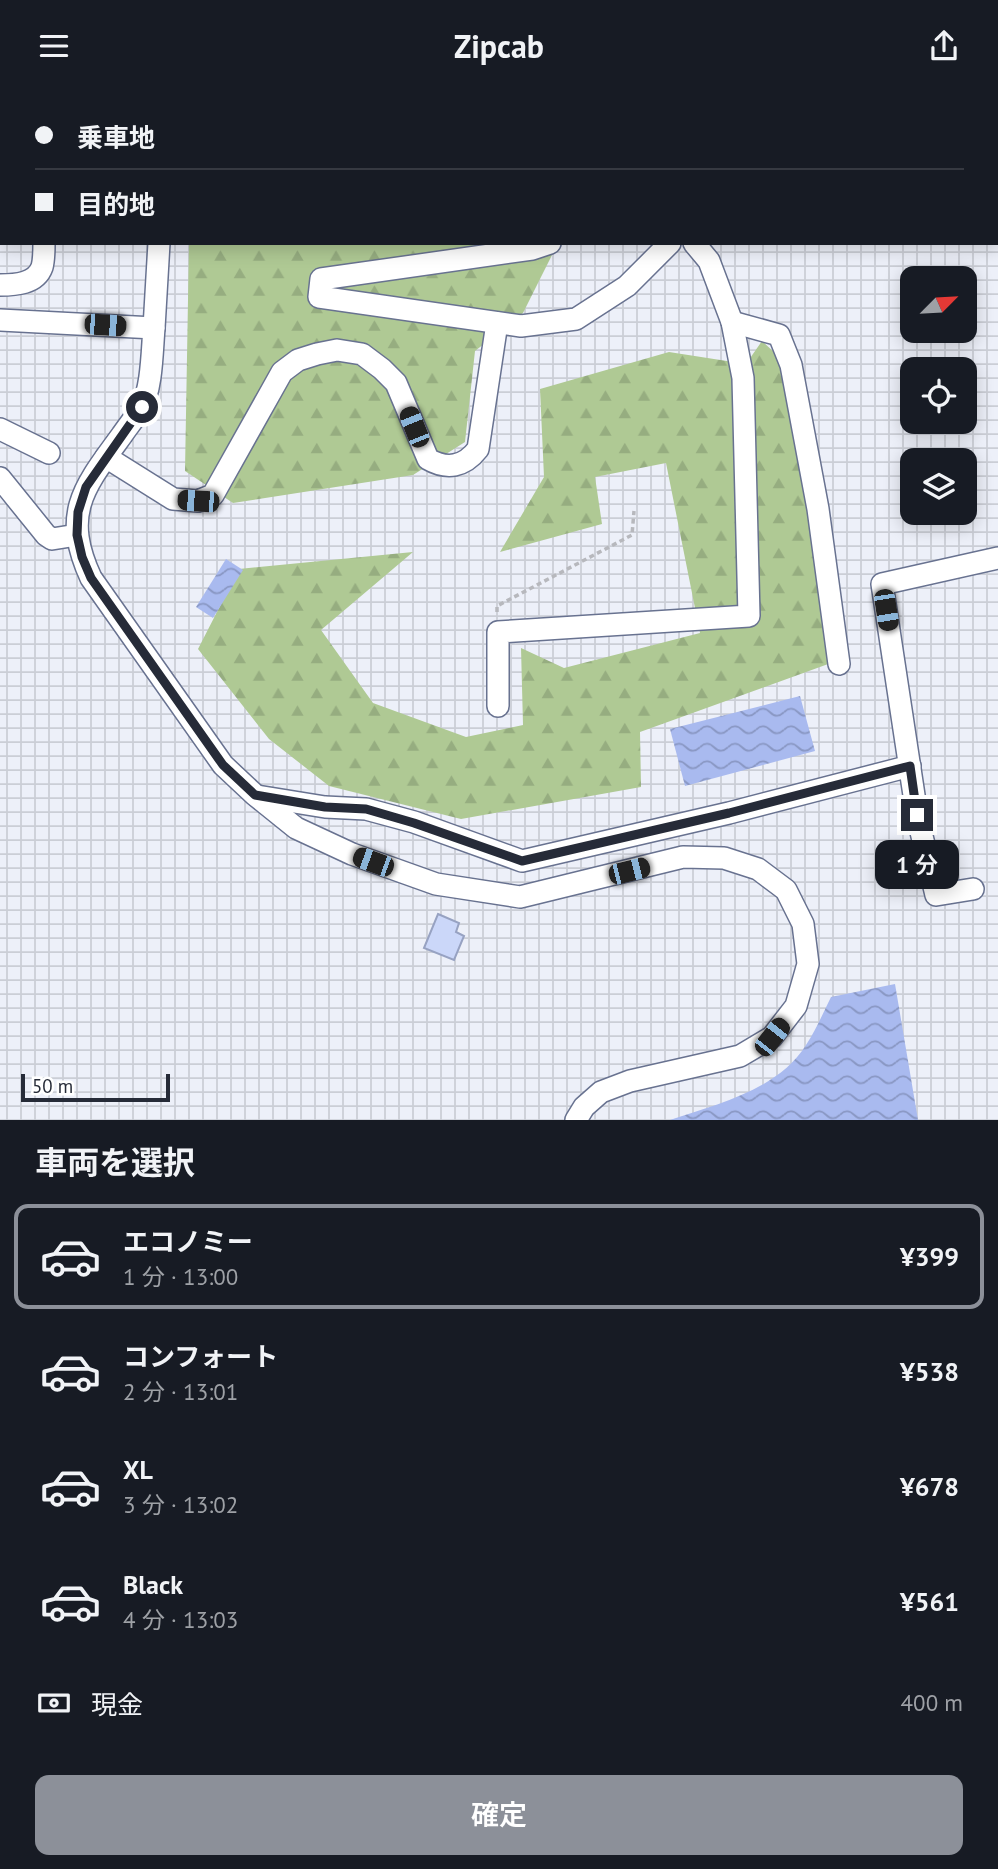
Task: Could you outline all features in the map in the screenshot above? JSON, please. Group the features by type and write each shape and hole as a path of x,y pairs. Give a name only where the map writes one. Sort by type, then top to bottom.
{"street":[{"path":"0,285 16,285 29,281 38,274 43,266 44,245"},
{"path":"159,245 150,372 142,407 86,487 78,512 77,535 91,578 223,765 296,828 352,854 436,884 520,897 683,857 724,858 758,869 786,890 803,923 808,964 796,1006 772,1037 740,1056 630,1081 601,1092 584,1107 576,1120"},
{"path":"544,245 532,249 321,279 319,297 521,326 576,319 626,286 668,245"},
{"path":"498,706 498,632 749,616 743,378 732,321 709,261 696,245"},
{"path":"0,320 154,328"},
{"path":"732,321 779,335 791,365 818,509 839,664"},
{"path":"106,457 173,499 198,501 212,495 282,372 298,360 337,350 362,354 396,383 428,459 439,465 462,463 470,459 478,449 497,323"},
{"path":"0,429 49,453"},
{"path":"0,478 46,535 52,539 77,535"},
{"path":"973,889 936,895 917,815 882,584 998,558"},
{"path":"255,795 325,807 366,809 522,861 729,813 910,766"}],"path":[{"path":"498,632 497,606 632,535 634,511"}],"shaded area":[{"path":"0,245 998,245 998,1120 0,1120"}],"green space":[{"path":"189,245 557,245 523,313 475,351 465,442 413,475 233,503 185,471"},
{"path":"762,341 789,366 842,659 640,732 641,787 461,819 329,786 269,739 198,649 239,569 413,552 321,630 373,703 466,737 523,725 521,648 564,668 700,633 666,463 595,477 602,524 500,552 544,477 540,389 669,352 746,364"}],"water":[{"path":"226,559 243,570 213,618 196,607"},
{"path":"800,696 815,751 685,786 670,729"},
{"path":"895,984 918,1120 670,1120 745,1093 780,1073 806,1045 831,997"}],"building":[{"path":"438,914 459,923 456,932 464,936 454,960 424,948"}],"route":[{"path":"142,407 86,487 78,512 77,535 82,557 91,578 223,765 255,795 325,807 366,809 522,861 729,813 910,766 917,815"}]}
